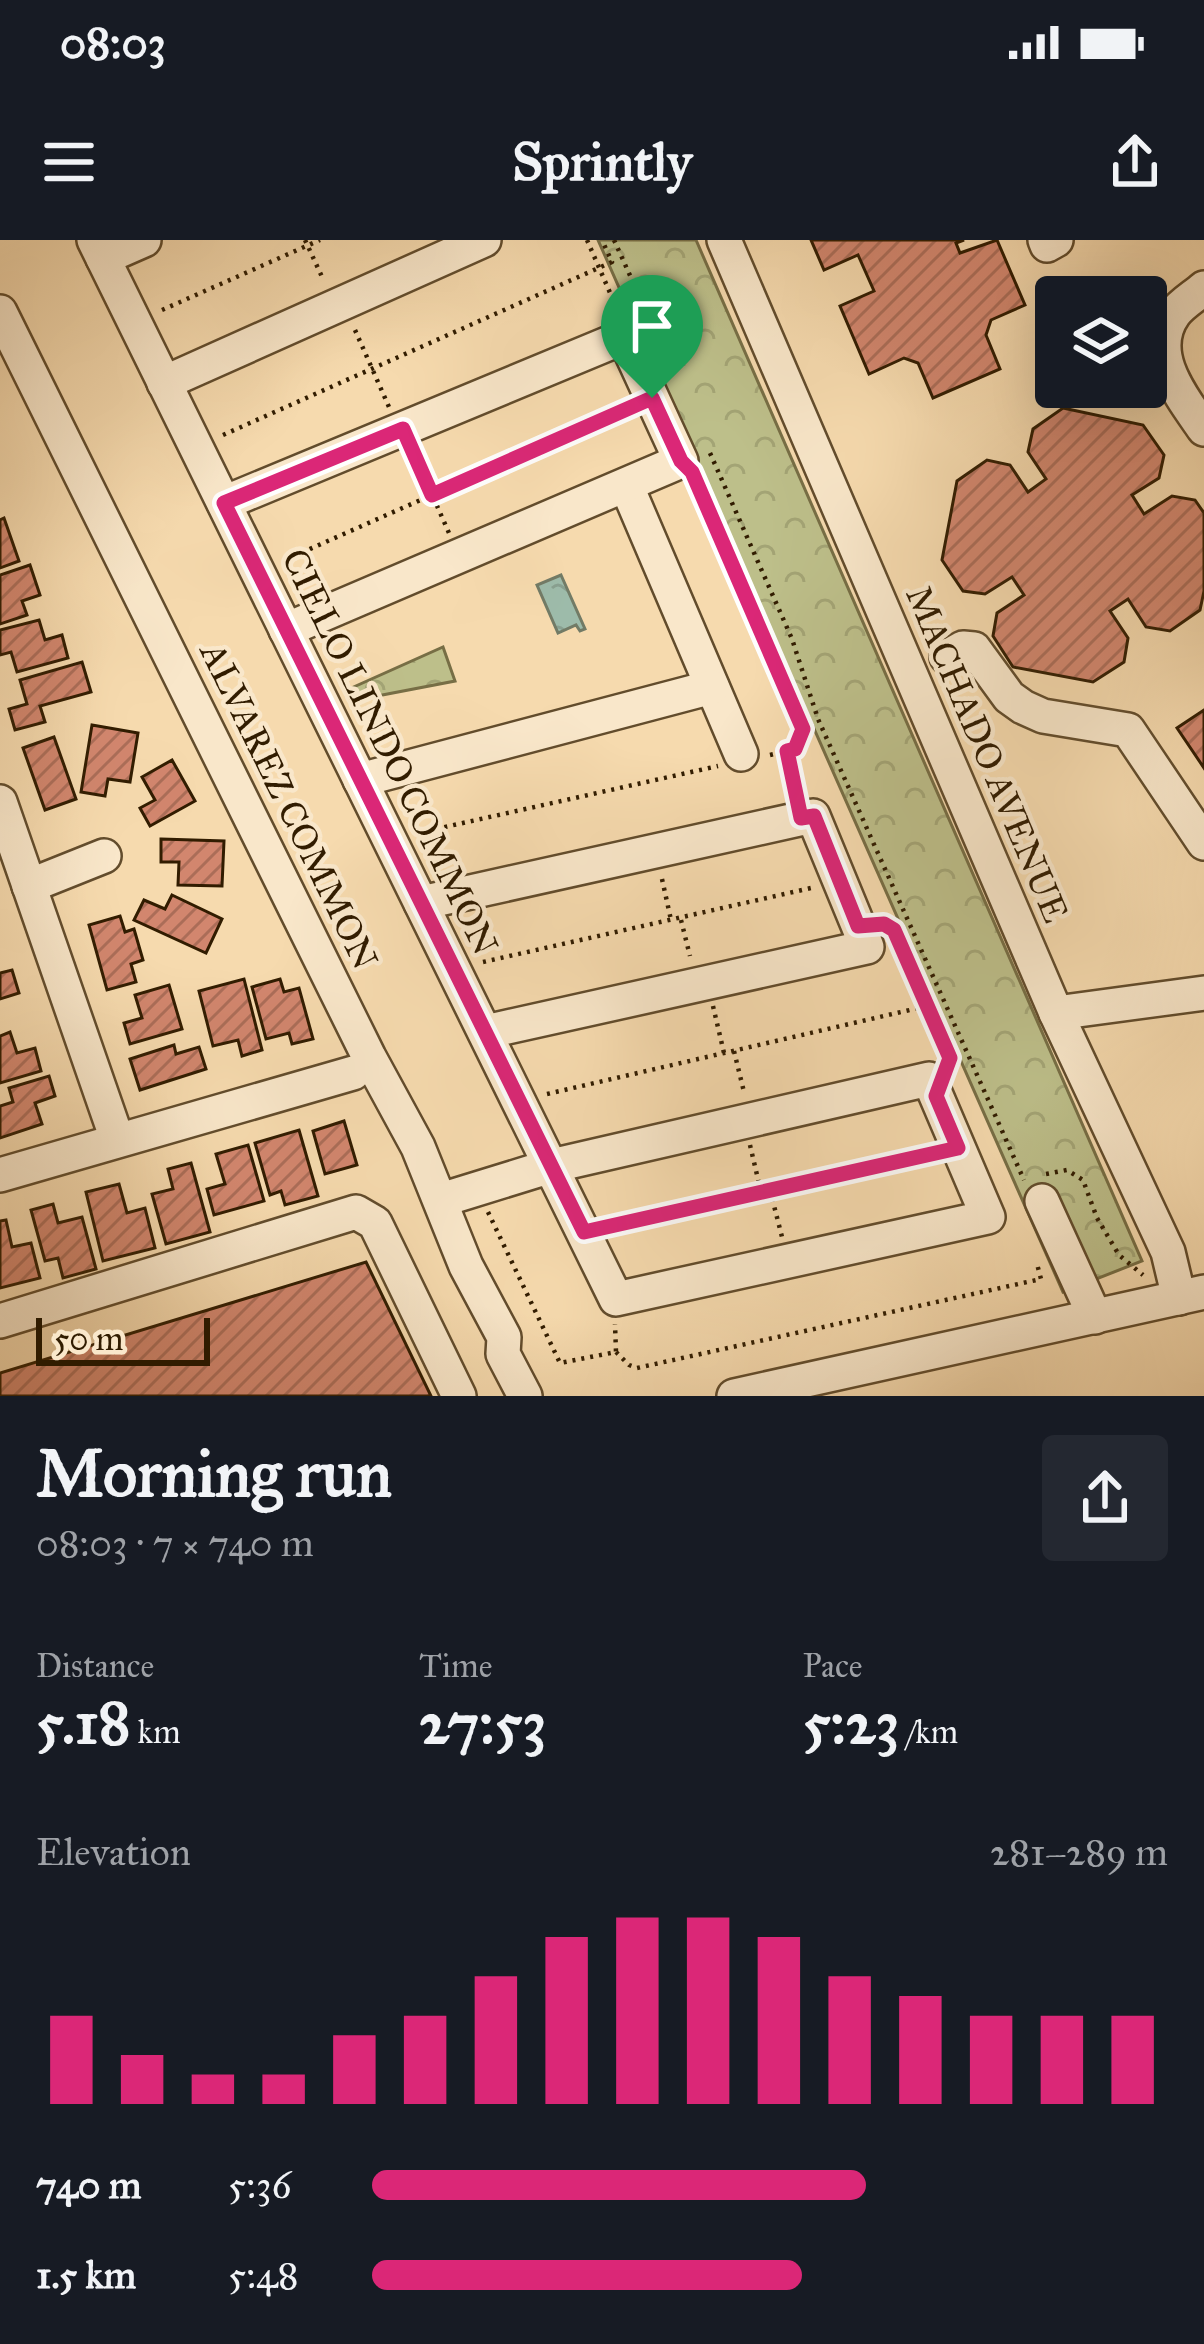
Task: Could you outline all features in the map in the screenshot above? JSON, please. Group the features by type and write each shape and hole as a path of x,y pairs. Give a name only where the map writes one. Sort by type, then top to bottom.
{"street":[{"path":"99,249 144,240"},
{"path":"164,382 484,240"},
{"name":"MACHADO AVENUE","path":"724,240 1056,1013 1168,1252 1179,1298"},
{"path":"1045,240 1047,245 1056,240"},
{"name":"CIELO LINDO COMMON","path":"99,249 620,1298"},
{"path":"1204,288 1175,312 1164,336 1166,367 1204,429"},
{"name":"ALVAREZ COMMON","path":"0,312 369,1058 418,1147 466,1266 504,1337 503,1354 525,1396"},
{"path":"224,503 624,338 652,398 695,456 286,630"},
{"path":"627,487 742,759"},
{"path":"947,657 963,648 974,649 1009,697 1043,716 1128,730 1204,844"},
{"path":"361,780 712,687"},
{"path":"0,802 117,1139"},
{"path":"421,903 814,816 867,947 485,1032"},
{"path":"29,886 104,856"},
{"path":"1056,1013 1202,1004"},
{"path":"0,1175 353,1073"},
{"path":"441,1200 551,1166 929,1079 988,1217 620,1298"},
{"path":"1038,1185 1095,1317"},
{"path":"0,1321 356,1213 375,1222 459,1396"},
{"path":"734,1396 1179,1298"},
{"name":"ALVAREZ COMMON","path":"504,1337 517,1340 544,1396"}],"path":[{"path":"135,322 320,240"},
{"path":"587,240 622,321 618,339"},
{"path":"196,447 612,262 602,240"},
{"path":"614,240 662,346"},
{"path":"307,243 372,368 460,557"},
{"path":"258,572 652,398"},
{"path":"389,840 795,749 803,729 692,472 695,456"},
{"path":"695,456 792,639 818,719 1038,1185 1067,1169 1084,1180 1097,1218 1119,1255 1179,1298"},
{"path":"787,751 801,818"},
{"path":"655,851 671,920"},
{"path":"454,969 840,882"},
{"path":"680,918 724,1053"},
{"path":"858,926 884,924 894,930 950,1058 936,1096"},
{"path":"518,1100 927,1006"},
{"path":"734,1051 761,1192"},
{"path":"584,1232 958,1148"},
{"path":"770,1190 788,1261"},
{"path":"486,1208 560,1363 616,1352"},
{"path":"620,1298 613,1331 616,1352 638,1368 1041,1279 1036,1260"}],"green space":[{"path":"598,240 696,240 1142,1261 1063,1292"},
{"path":"443,647 455,681 351,701 347,690"}],"water":[{"path":"561,575 585,629 580,631 576,625 558,633 537,585"}],"building":[{"path":"811,240 964,240 956,243 960,253 997,240 1025,305 991,320 986,335 1000,369 933,398 918,363 904,358 869,374 840,306 874,291 858,255 824,270"},
{"path":"1063,408 1143,425 1164,455 1159,478 1132,495 1144,514 1172,496 1195,500 1204,513 1200,610 1170,631 1146,627 1128,599 1110,611 1128,638 1124,662 1093,682 1013,667 993,636 997,613 1024,595 1012,577 985,594 963,591 942,560 957,481 987,460 1010,465 1028,492 1046,479 1028,452 1033,429"},
{"path":"4,518 19,561 0,568 0,520"},
{"path":"30,565 40,595 22,601 27,615 0,624 0,575"},
{"path":"39,620 45,640 62,635 68,658 17,672 11,652 0,655 0,630"},
{"path":"82,662 91,692 40,706 45,722 15,730 9,709 27,704 20,680"},
{"path":"1204,710 1204,768 1177,728"},
{"path":"92,725 138,733 130,782 108,779 105,796 81,792"},
{"path":"54,737 76,799 45,810 23,748"},
{"path":"172,760 195,801 150,826 140,808 155,800 142,777"},
{"path":"161,839 224,841 222,886 178,885 179,862 161,862"},
{"path":"172,895 222,919 206,953 134,920 144,900 165,909"},
{"path":"120,916 125,932 134,929 143,960 131,964 136,982 107,990 89,925"},
{"path":"12,970 19,993 0,999 0,973"},
{"path":"244,979 262,1050 242,1056 238,1040 213,1046 199,991"},
{"path":"280,979 284,992 299,988 313,1039 292,1044 289,1033 266,1039 252,987"},
{"path":"169,985 182,1029 130,1044 124,1023 142,1018 135,995"},
{"path":"10,1032 17,1053 35,1048 41,1071 0,1083 0,1036"},
{"path":"174,1045 176,1054 199,1047 206,1069 140,1090 130,1059"},
{"path":"49,1076 55,1096 35,1103 42,1124 0,1138 0,1106 13,1102 9,1088"},
{"path":"344,1121 357,1165 325,1174 313,1131"},
{"path":"299,1130 318,1196 285,1205 281,1191 270,1195 255,1143"},
{"path":"248,1145 264,1201 214,1215 207,1189 225,1184 216,1154"},
{"path":"191,1163 210,1232 166,1244 152,1194 173,1189 168,1169"},
{"path":"119,1184 127,1213 145,1208 155,1248 103,1261 86,1192"},
{"path":"53,1204 58,1223 82,1217 96,1269 63,1278 58,1258 45,1261 31,1210"},
{"path":"6,1220 12,1247 31,1243 40,1278 0,1288 0,1221"},
{"path":"366,1262 431,1396 0,1396 0,1373"}],"route":[{"path":"652,398 681,461 692,472 803,729 795,749 787,751 801,818 814,816 858,926 884,924 894,930 950,1058 936,1096 958,1148 584,1232 224,503 403,429 432,495 652,398"}]}
